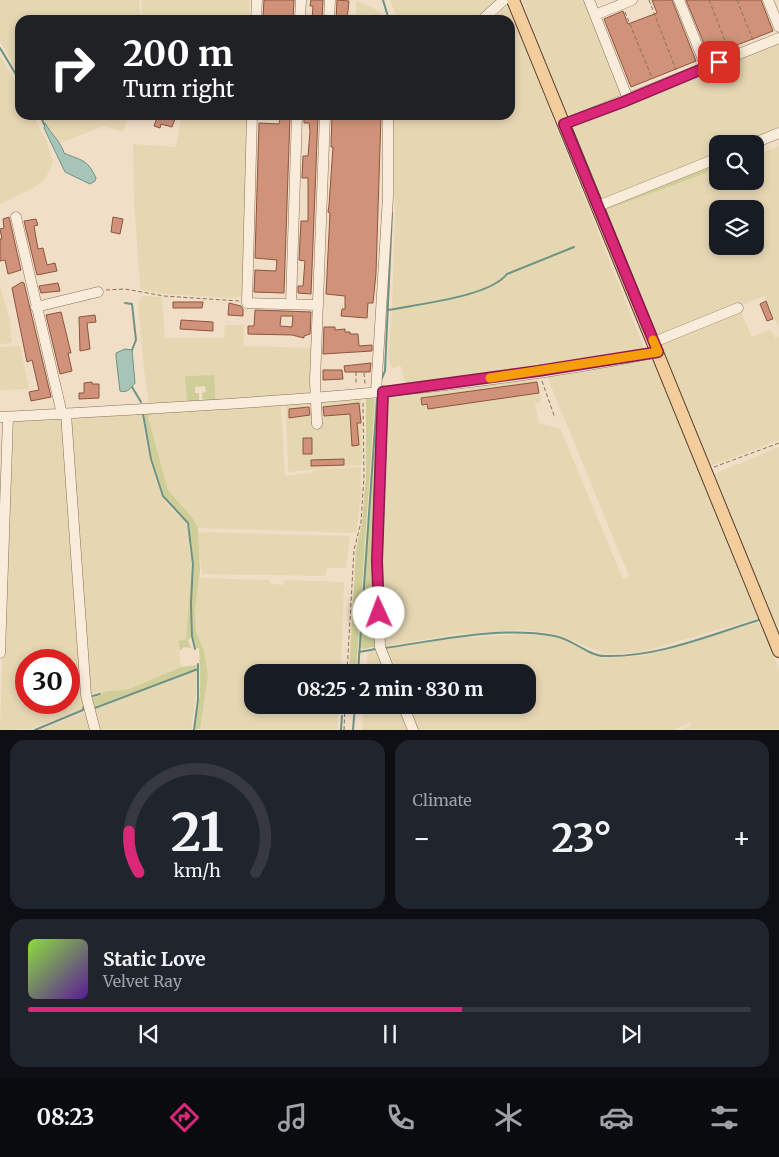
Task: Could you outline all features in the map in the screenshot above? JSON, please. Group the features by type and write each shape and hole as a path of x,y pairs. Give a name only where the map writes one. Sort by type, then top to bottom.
{"main road":[{"path":"513,0 779,651"}],"street":[{"path":"256,15 257,0"},
{"path":"300,15 301,0"},
{"path":"329,15 330,0"},
{"path":"488,15 504,0"},
{"path":"589,0 628,99"},
{"path":"595,15 632,0"},
{"path":"679,0 706,67"},
{"path":"768,0 779,27"},
{"path":"564,124 779,38"},
{"path":"252,120 247,303 318,304"},
{"path":"291,304 297,120"},
{"path":"316,424 315,398 325,120"},
{"path":"387,664 380,647 377,561 380,392 388,196 388,120"},
{"path":"764,139 779,133"},
{"path":"598,206 709,162"},
{"path":"16,217 36,307 64,414 86,700 95,730"},
{"path":"36,307 98,292"},
{"path":"0,653 4,417 315,398 380,392 538,371 656,347 738,308"},
{"path":"407,714 413,730"}],"path":[{"path":"649,0 680,78"},
{"path":"709,0 732,57"},
{"path":"737,0 756,47"},
{"path":"622,4 655,87"},
{"path":"98,292 125,289 164,296 247,303"},
{"path":"538,371 555,418"},
{"path":"356,372 362,393"},
{"path":"347,664 354,550 361,522 364,476 362,393 364,373"},
{"path":"706,470 779,443"},
{"path":"344,730 345,714"}],"shaded area":[{"path":"0,0 139,0 140,15 15,15 15,68 0,42"},
{"path":"141,0 249,0 249,15 143,15"},
{"path":"356,0 375,9 382,15 356,15"},
{"path":"390,0 496,0 480,15 396,15"},
{"path":"522,0 584,0 621,97 575,115 567,115"},
{"path":"508,5 512,15 497,15"},
{"path":"515,23 644,348 544,366 405,384 401,366 392,368 388,356 392,309 395,216 392,120 515,120"},
{"path":"779,41 779,128 763,135 709,135 709,157 603,199 600,196 570,123"},
{"path":"0,55 15,82 15,120 36,120 46,140 53,162 45,179 35,187 0,204"},
{"path":"44,120 127,120 123,132 103,126 61,143 53,138"},
{"path":"181,120 247,120 243,296 234,298 165,294 142,290 140,287 134,198 133,144 176,147"},
{"path":"45,123 61,145 64,153 79,159 90,167 96,178 95,181 90,184 65,172 44,128"},
{"path":"779,146 779,329 764,296 658,337 606,210 709,172 709,190 764,190 764,152"},
{"path":"709,164 709,172 606,210 607,207"},
{"path":"0,285 10,322 12,343 0,344"},
{"path":"142,296 162,297 165,338 224,338 225,325 244,325 243,346 312,348 312,394 216,402 214,375 186,376 187,404 154,406 149,403 144,369 138,304"},
{"path":"741,312 752,337 770,329 775,338 779,336 779,440 711,466 660,343"},
{"path":"20,346 29,389 0,390 0,347"},
{"path":"125,349 132,350 135,383 129,390 120,391 116,353"},
{"path":"654,360 759,618 641,652 604,654 557,634 522,630 457,634 384,646 380,561 387,398 537,377 541,401 535,404 539,424 560,428 623,579 629,576 546,374"},
{"path":"214,375 216,402 203,403 202,393 206,392 205,386 195,387 195,393 199,393 199,403 187,404 185,376"},
{"path":"366,399 375,399 357,664 349,664 356,550 362,523 366,476"},
{"path":"378,399 378,646 363,649 360,647"},
{"path":"361,400 362,465 288,472 286,405"},
{"path":"281,406 285,476 311,473 315,470 361,467 361,496 356,533 198,528 192,517 168,490 148,417 154,413"},
{"path":"154,413 148,417 168,490 192,517 198,528 200,571 195,609 196,632 204,651 208,676 200,729 195,729 200,696 200,668 199,648 196,648 193,636 194,564 189,523 164,496 152,458 144,414"},
{"path":"141,414 150,461 162,497 170,508 185,521 189,533 192,565 186,639 178,641 181,667 129,689 88,694 71,421 74,418"},
{"path":"16,419 63,419 79,649 15,649 15,714 70,714 30,729 0,730 8,480 12,422"},
{"path":"779,447 779,625 774,626 714,474"},
{"path":"197,532 350,536 346,568 327,568 325,576 202,574"},
{"path":"192,565 191,637 188,640 191,648 184,647 180,651 178,641 186,639"},
{"path":"199,578 269,580 272,584 283,585 284,580 344,582 341,664 244,664 244,714 338,714 337,729 200,729 208,676 196,632 195,609"},
{"path":"761,622 779,670 779,729 683,729 691,726 690,722 673,730 415,729 409,714 536,714 536,664 390,664 383,649 456,638 520,634 555,637 602,658 640,656"},
{"path":"379,650 385,664 367,664 368,652"},
{"path":"197,665 196,669 90,708 89,699 102,695 102,692 129,689 181,667"},
{"path":"80,666 83,709 80,710"},
{"path":"197,671 196,697 191,729 98,729 91,710"},
{"path":"84,712 91,730 39,730 80,714"},
{"path":"363,714 405,714 411,730 362,730"}],"building":[{"path":"264,0 294,0 293,15 263,15"},
{"path":"311,0 323,0 322,15 312,15 313,6 310,6"},
{"path":"337,0 349,1 348,15 336,15"},
{"path":"652,0 672,0 696,61 631,87 604,19 623,11 628,24 657,13"},
{"path":"686,0 761,0 773,31 709,56"},
{"path":"156,120 175,120 172,127 161,124 160,128 154,126"},
{"path":"280,120 290,120 284,293 254,292 255,270 276,271 277,260 255,258 259,123 279,124"},
{"path":"304,120 318,120 311,294 298,293 298,286 303,286 305,261 299,260 301,221 308,221 308,178 302,178 303,156 308,156 310,131 309,123 304,123"},
{"path":"332,120 381,120 376,273 373,303 368,303 367,318 341,316 342,309 345,309 345,296 326,294 330,213 328,212 333,147 331,147"},
{"path":"9,217 21,270 8,274 5,260 0,261 0,239 2,239 0,229 4,228 3,219"},
{"path":"113,217 123,219 120,234 111,232"},
{"path":"36,219 38,225 34,226 38,249 43,248 47,265 55,263 57,271 37,275 24,221"},
{"path":"22,282 24,283 51,397 31,401 29,392 39,390 32,360 27,362 12,288"},
{"path":"58,283 60,291 41,293 39,286"},
{"path":"766,301 773,319 767,321 760,304"},
{"path":"173,302 203,302 202,308 173,308"},
{"path":"229,303 241,306 243,316 228,315"},
{"path":"255,310 311,312 310,334 304,336 304,338 292,335 248,334 248,326 254,326","holes":["281,316 293,316 292,327 280,326"]},
{"path":"61,312 71,353 68,353 72,371 60,374 46,315"},
{"path":"95,315 96,322 87,323 90,349 80,351 79,317"},
{"path":"181,320 213,322 213,331 180,329"},
{"path":"324,327 335,327 335,330 345,329 345,332 350,332 350,334 358,334 359,346 372,345 372,351 323,354"},
{"path":"371,363 370,372 345,372 344,366"},
{"path":"323,370 342,370 343,379 323,380"},
{"path":"92,382 92,384 99,384 99,398 79,399 79,393 84,393 84,383"},
{"path":"537,382 539,393 428,409 427,404 422,405 421,398"},
{"path":"359,403 361,423 357,423 359,445 352,446 350,414 324,416 323,407"},
{"path":"309,407 310,415 289,418 289,409"},
{"path":"303,438 312,438 312,454 303,454"},
{"path":"344,459 344,465 311,466 311,460"}],"waterway":[{"path":"383,0 388,15"},
{"path":"0,48 15,73"},
{"path":"42,120 44,124"},
{"path":"381,380 385,371 392,213"},
{"path":"388,310 469,294 498,282 507,274 574,247"},
{"path":"125,303 132,304 136,340 132,350"},
{"path":"132,387 141,402"},
{"path":"359,664 377,399"},
{"path":"143,414 151,459 163,496 188,523 193,564 191,604 192,636 195,649"},
{"path":"385,648 470,635 534,633 568,640 598,655 624,656 683,644 759,620"},
{"path":"359,652 376,649"},
{"path":"194,730 198,700 198,664"},
{"path":"92,709 198,669"},
{"path":"89,697 100,694"},
{"path":"35,730 83,710 84,705"},
{"path":"353,730 354,714"},
{"path":"341,730 342,716"}],"slow traffic":[{"path":"490,378 658,352 653,340"}],"route":[{"path":"379,613 377,561 383,392 628,358 658,352 564,124 719,62"}]}
